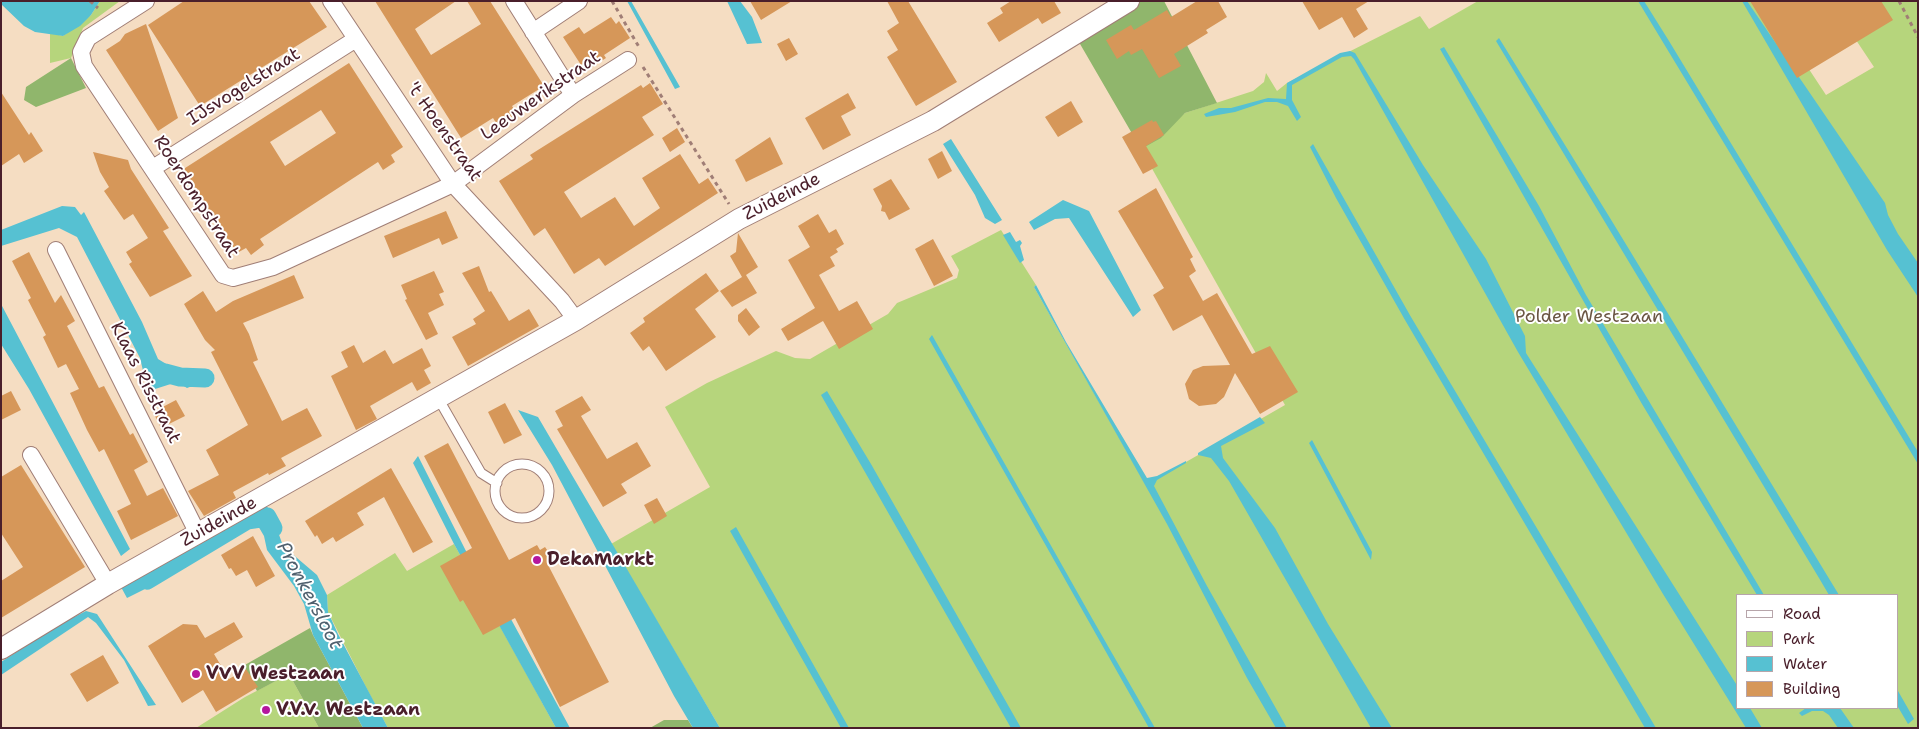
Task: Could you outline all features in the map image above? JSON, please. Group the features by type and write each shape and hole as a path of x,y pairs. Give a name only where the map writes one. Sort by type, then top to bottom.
{"street":[{"name":"Roerdompstraat","path":"146,1 88,38 81,52 84,66 223,274 233,278 273,267 453,184"},
{"name":"'t Hoenstraat","path":"331,1 453,184 562,301 576,320"},
{"path":"514,1 573,95"},
{"path":"533,32 579,1"},
{"name":"Zuideinde","path":"1,649 108,584 576,320 739,219 933,121 1129,1"},
{"name":"IJsvogelstraat","path":"153,168 356,39"},
{"name":"Leeuwerikstraat","path":"453,184 573,95 637,57"},
{"name":"Klaas Risstraat","path":"56,250 198,534"},
{"path":"31,455 108,584"}],"lane":[{"path":"438,398 482,473 497,483"},
{"path":"527,464 542,473 547,480 548,497 539,512 531,516 514,516 500,506 496,498 497,483 502,472 509,467 527,464"}],"path":[{"path":"90,1 98,8"},
{"path":"612,1 637,57 739,219"},
{"path":"1899,1 1918,36"}],"green space":[{"path":"100,1 120,1 83,28 71,58 50,63 50,33 63,36 91,15"},
{"path":"1139,1 1164,1 1217,103 1185,113 1161,138 1141,149 1076,37"},
{"name":"Polder Westzaan","path":"1478,1 1764,1 1826,95 1874,67 1830,1 1918,1 1918,728 720,728 611,544 710,487 665,407 707,383 776,351 795,358 810,359 888,314 897,303 957,278 959,270 951,256 1001,230 1036,285 1034,287 1146,485 1285,405 1141,149 1185,113 1253,91 1264,82 1266,73 1277,91 1287,83 1420,16 1429,29"},
{"path":"71,58 86,88 36,107 24,100 26,87"},
{"path":"454,544 556,728 388,728 328,612 327,595 395,553 407,571"},
{"path":"310,628 363,728 319,728 289,674 257,691 243,666"},
{"path":"289,674 319,728 196,728 245,697"},
{"path":"664,720 688,720 693,728 650,728"}],"water":[{"path":"1,1 100,1 91,15 80,26 63,36 35,32 24,26 1,4"},
{"path":"627,1 631,1 680,87 675,89"},
{"path":"727,1 740,1 752,17 762,43 747,44"},
{"path":"1638,1 1644,1 1669,41 1918,452 1918,464"},
{"path":"1742,1 1747,1 1885,203 1888,215 1898,234 1918,263 1918,297 1887,250"},
{"path":"1499,38 1838,594 1828,594 1496,41"},
{"path":"1444,47 1539,206 1586,295 1763,594 1756,594 1642,404 1440,49"},
{"path":"1350,51 1355,53 1423,165 1486,259 1525,336 1526,353 1736,684 1736,709 1751,709 1762,728 1746,728 1663,594 1518,352 1354,59 1351,56 1342,57 1292,85 1292,100 1301,117 1297,121 1288,106 1277,102 1265,102 1235,112 1206,117 1204,114 1219,108 1231,108 1268,98 1286,99 1287,83 1340,53"},
{"path":"951,139 1002,220 995,224 985,218 975,195 943,144"},
{"path":"1313,144 1411,317 1656,728 1645,728 1405,320 1336,198 1310,147"},
{"path":"1063,200 1089,211 1141,310 1133,317 1069,218 1055,219 1034,230 1029,222"},
{"path":"62,206 75,207 81,215 84,212 142,322 158,359 188,377 211,379 187,388 177,382 152,390 145,379 140,358 77,237 59,228 1,246 1,230"},
{"path":"1010,232 1016,242 1020,240 1022,243 1020,246 1024,260 1020,263 1003,235"},
{"path":"1036,285 1066,342 1147,478 1157,476 1186,461 1186,463 1157,480 1154,486 1207,586 1287,728 1276,728 1247,678 1167,524 1034,287"},
{"path":"1,304 130,549 121,556 29,389 1,344"},
{"path":"932,335 1155,728 1149,728 929,339"},
{"path":"827,391 871,464 1021,728 1011,728 821,395"},
{"path":"518,410 538,417 720,728 693,728 674,696 552,465"},
{"path":"1260,417 1265,423 1221,446 1223,458 1275,528 1328,624 1392,728 1371,728 1229,481 1211,458 1198,455 1198,453"},
{"path":"1312,440 1372,552 1371,560 1309,443"},
{"path":"418,456 469,557 486,573 570,728 556,728 454,544 413,463"},
{"name":"Pronkersloot","path":"265,504 271,512 283,546 317,575 327,595 328,612 338,634 388,728 363,728 313,635 304,604 294,586 267,550 264,536 254,519 244,508"},
{"path":"736,527 849,728 841,728 730,531"},
{"path":"163,566 162,573 153,585 127,598 121,587 140,574"},
{"path":"86,611 97,614 156,705 148,706 124,660 96,623 88,617 1,675 1,662 62,623"},
{"path":"1899,693 1914,719 1908,724 1899,709"},
{"path":"1805,709 1841,709 1854,728 1838,728 1829,715 1823,711 1812,711 1802,716 1799,713"}],"building":[{"path":"184,1 309,1 327,27 200,106 148,25"},
{"path":"375,1 456,1 415,29 431,55 481,24 467,1 490,1 544,86 512,106 517,114 498,126 493,118 461,138"},
{"path":"750,1 792,1 761,20"},
{"path":"887,1 908,1 957,82 916,106 887,57 898,50 887,31 899,23"},
{"path":"1011,1 1054,1 1061,13 1042,24 1038,18 999,42 987,23 1003,13 1000,8"},
{"path":"1197,1 1218,1 1227,17 1206,30 1208,33 1174,54 1181,66 1159,78 1142,49 1131,55 1129,51 1117,59 1106,40 1131,25 1134,30 1167,10 1171,17"},
{"path":"1302,1 1369,1 1356,9 1368,29 1354,38 1342,17 1319,30"},
{"path":"1750,1 1881,1 1893,20 1797,78"},
{"path":"611,17 616,24 619,21 630,38 604,55 606,58 587,70 583,64 581,65 563,37 579,27 584,34"},
{"path":"146,24 178,118 158,131 106,50 120,41 125,34"},
{"path":"789,38 798,54 786,61 777,44"},
{"path":"349,63 403,147 391,155 395,162 383,170 378,162 260,239 264,245 251,255 246,248 237,253 182,170","holes":["321,110 336,133 285,166 270,142"]},
{"path":"650,83 663,104 642,117 654,135 564,192 581,218 615,197 634,226 660,208 642,178 680,154 699,184 708,178 718,193 605,266 599,258 574,274 545,228 534,236 499,181 533,159 530,155 641,85 643,88"},
{"path":"1,92 29,135 31,132 43,151 24,163 19,154 1,166"},
{"path":"848,93 856,108 841,116 851,135 823,150 805,118"},
{"path":"1071,101 1083,122 1058,137 1045,117"},
{"path":"1152,120 1153,122 1156,121 1164,135 1146,146 1158,166 1143,174 1122,137"},
{"path":"677,128 685,142 670,152 662,138"},
{"path":"770,137 783,164 746,182 735,160"},
{"path":"942,151 952,171 938,179 928,159"},
{"path":"93,152 128,160 131,169 169,228 163,231 192,276 150,297 129,264 132,262 126,252 148,238 133,214 124,220 104,191 109,187 100,172"},
{"path":"891,179 910,209 889,220 885,212 881,211 882,206 873,189"},
{"path":"1156,188 1193,257 1190,259 1196,271 1189,276 1203,301 1217,293 1252,354 1270,346 1298,392 1260,414 1235,373 1224,397 1216,404 1199,406 1189,399 1185,384 1193,370 1203,366 1230,365 1202,315 1173,331 1153,295 1164,288 1118,211"},
{"path":"446,211 458,238 442,245 439,238 393,258 384,236"},
{"path":"818,214 829,233 836,229 844,244 836,249 838,252 830,257 835,266 819,275 839,311 857,301 873,329 839,349 823,321 788,341 781,329 815,308 788,260 810,247 798,226"},
{"path":"738,233 758,267 746,275 757,293 732,307 720,291 742,277 730,256 736,252"},
{"path":"933,239 953,276 934,286 915,249"},
{"path":"29,252 55,303 61,295 75,321 67,326 99,388 104,386 130,435 133,433 148,462 134,470 147,496 163,488 178,516 131,540 117,511 131,504 104,449 99,452 87,430 70,393 79,389 66,364 58,368 43,337 46,335 28,300 31,298 12,261"},
{"path":"479,266 489,292 491,291 509,321 529,309 539,326 468,366 452,337 476,324 473,319 485,311 462,273"},
{"path":"434,271 444,292 439,294 444,305 428,313 438,334 426,340 405,300 407,299 401,285"},
{"path":"706,273 719,291 695,309 716,337 666,371 649,346 643,351 630,333 645,322 643,318"},
{"path":"294,275 304,298 243,323 258,360 253,362 282,421 307,408 322,436 281,458 286,466 269,475 268,473 233,492 236,498 204,516 188,491 219,475 206,450 248,425 211,352 215,350 205,340 184,304 203,291 216,312 233,301"},
{"path":"746,308 760,327 749,336 738,321 738,315"},
{"path":"354,345 363,363 385,350 393,364 422,348 431,366 424,370 431,383 417,391 412,382 370,406 377,419 356,430 331,376 348,367 341,352"},
{"path":"11,391 21,410 1,420 1,396"},
{"path":"582,396 591,410 581,416 607,459 637,442 651,466 621,484 627,493 603,507 557,429 563,426 555,411"},
{"path":"176,400 185,416 161,428 153,412"},
{"path":"505,403 522,435 504,444 488,412"},
{"path":"448,443 509,560 537,545 540,550 545,547 554,560 547,563 609,682 560,707 515,618 483,635 463,600 460,602 440,566 472,548 424,456"},
{"path":"21,465 85,567 1,618 1,581 23,567 1,533 1,477"},
{"path":"391,468 433,542 413,553 384,497 357,513 364,525 336,542 333,537 322,544 317,535 315,537 305,521"},
{"path":"657,498 667,516 654,524 644,505"},
{"path":"253,536 275,576 256,587 247,570 236,576 231,568 229,569 221,555"},
{"name":"VVV Westzaan","path":"234,622 243,637 214,654 229,679 246,669 258,687 216,712 203,690 182,703 148,646 183,624 197,625 205,638"},
{"path":"103,655 119,683 87,702 70,674"}],"waterway":[{"path":"165,373 180,377 205,378"},
{"path":"141,575 147,580 247,520 267,517 273,528"}],"place":[{"name":"DekaMarkt","path":"537,560"},
{"name":"VVV Westzaan","path":"196,674"},
{"name":"V.V.V. Westzaan","path":"266,710"}]}
